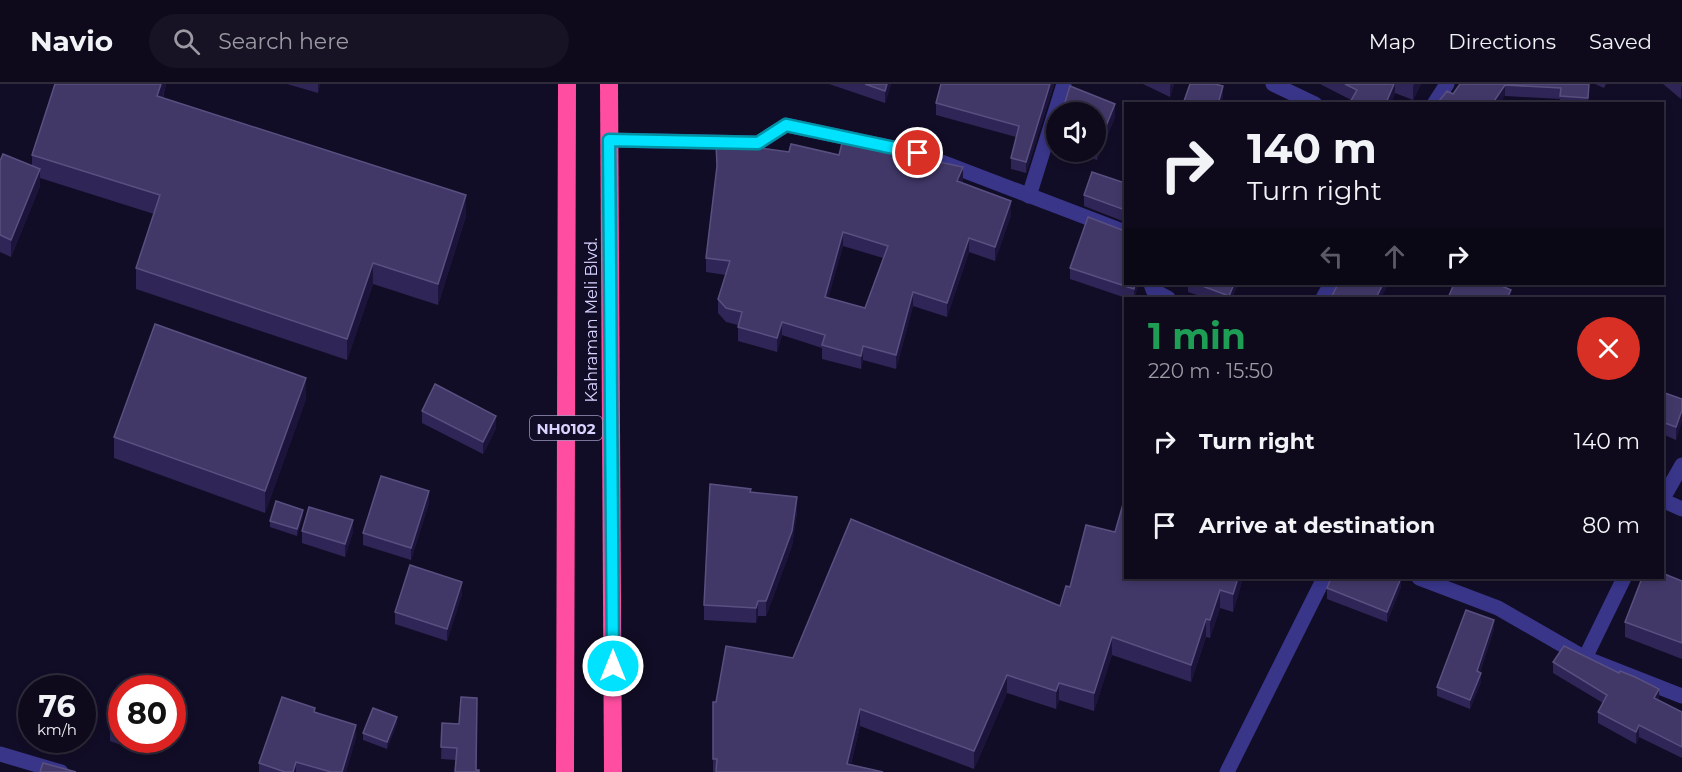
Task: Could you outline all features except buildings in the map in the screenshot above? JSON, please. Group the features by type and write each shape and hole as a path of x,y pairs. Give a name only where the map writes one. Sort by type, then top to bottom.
{"highway":[{"name":"Kahraman Meli Blvd.","path":"565,772 567,84"},
{"name":"Kahraman Meli Blvd.","path":"609,84 613,772"}],"street":[{"path":"1029,196 1064,84"},
{"path":"1273,84 1311,102"},
{"path":"1435,102 1447,84"},
{"path":"609,140 758,143 786,125 918,153 1124,232"},
{"path":"1151,285 1153,290 1165,297"},
{"path":"1664,496 1682,465"},
{"path":"1664,501 1682,509"},
{"path":"1227,772 1324,579"},
{"path":"1422,579 1498,608 1585,658 1682,696"},
{"path":"1585,658 1624,579"},
{"path":"0,754 61,772"}],"route":[{"path":"613,666 609,140 758,143 786,125 918,153"}]}
